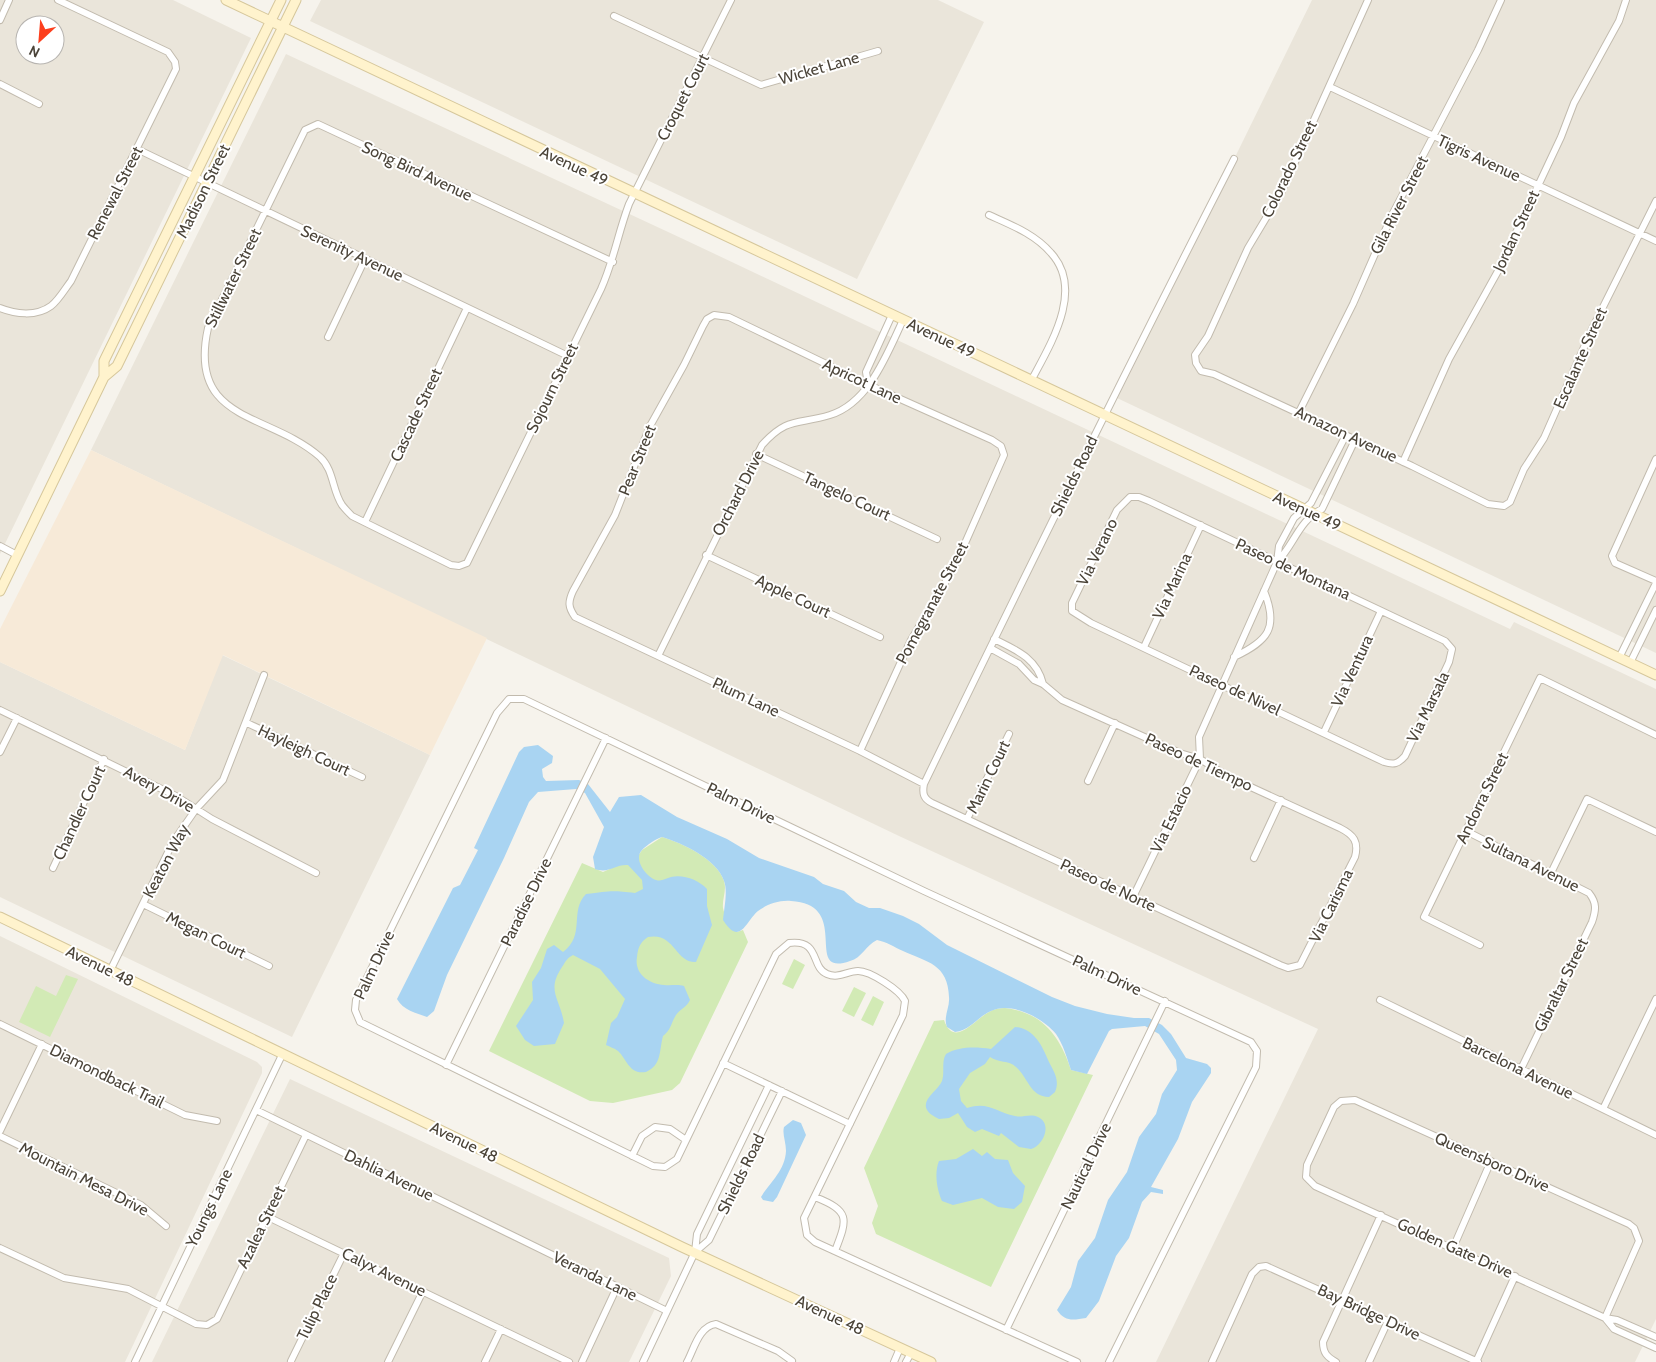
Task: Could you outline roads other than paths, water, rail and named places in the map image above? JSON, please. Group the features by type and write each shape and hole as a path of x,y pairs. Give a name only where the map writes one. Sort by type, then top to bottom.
{"main road":[{"name":"Avenue 49","path":"226,0 1656,675"},
{"name":"Madison Street","path":"104,377 104,361 281,0"},
{"name":"Madison Street","path":"0,591 104,377 116,366 296,0"},
{"name":"Avenue 48","path":"0,917 282,1055 931,1362"}],"street":[{"path":"0,20 9,0"},
{"name":"Renewal Street","path":"0,308 13,313 38,311 50,306 71,281 176,69 175,62 168,52 58,0"},
{"name":"Croquet Court","path":"634,194 731,0"},
{"name":"Colorado Street","path":"1196,363 1195,356 1208,336 1248,248 1281,193 1368,0"},
{"name":"Gila River Street","path":"1299,412 1311,384 1346,319 1392,215 1478,50 1501,0"},
{"name":"Jordan Street","path":"1403,462 1449,359 1498,271 1586,80 1619,21 1626,0"},
{"path":"614,16 704,57"},
{"name":"Wicket Lane","path":"704,57 760,85 878,50"},
{"path":"0,84 40,104"},
{"name":"Tigris Avenue","path":"1330,87 1656,241"},
{"name":"Song Bird Avenue","path":"265,212 305,130 318,124 613,262"},
{"name":"Serenity Avenue","path":"137,148 206,184 568,356"},
{"name":"Shields Road","path":"924,796 924,784 1103,415 1234,159"},
{"name":"Sojourn Street","path":"365,522 451,565 459,566 466,563 613,262 618,230 634,194"},
{"name":"Escalante Street","path":"1496,506 1504,506 1510,502 1524,470 1544,438 1592,329 1656,201"},
{"name":"Stillwater Street","path":"265,212 208,328 204,344 207,376 215,392 233,410 309,448 322,459 329,469 342,505 352,516 365,522"},
{"path":"989,214 1029,234 1052,253 1064,276 1065,297 1061,322 1032,381"},
{"path":"328,337 365,259"},
{"name":"Cascade Street","path":"365,522 467,308"},
{"name":"Apricot Lane","path":"714,315 729,317 868,384 992,440 1000,446 1004,455"},
{"name":"Pear Street","path":"570,610 569,601 573,591 618,507 661,403 684,365 707,319 714,315"},
{"path":"868,384 866,372 892,315"},
{"name":"Orchard Drive","path":"658,656 756,454 768,438 787,424 832,415 847,408 876,377 903,320"},
{"name":"Amazon Avenue","path":"1196,363 1202,371 1214,374 1299,412 1496,506"},
{"name":"Via Estacio","path":"1133,897 1200,760 1199,737 1277,562 1279,546 1294,518 1311,503 1346,435"},
{"name":"Via Estacio","path":"1277,562 1289,550 1302,524 1312,514 1322,509 1355,440"},
{"name":"Tangelo Court","path":"756,454 937,539"},
{"name":"Pomegranate Street","path":"860,751 911,640 952,571 1002,464 1004,455"},
{"path":"1620,658 1656,582 1615,563 1612,556 1656,459"},
{"name":"Paseo de Montana","path":"1130,497 1139,497 1201,525 1445,641 1452,649"},
{"name":"Via Verano","path":"1072,611 1072,603 1117,510 1130,497"},
{"name":"Via Marina","path":"1144,647 1201,525"},
{"path":"0,546 18,555"},
{"name":"Apple Court","path":"706,555 880,637"},
{"path":"1234,657 1258,645 1268,630 1272,614 1264,591"},
{"name":"Plum Lane","path":"570,610 575,617 860,751 924,784"},
{"name":"Via Ventura","path":"1324,732 1381,610"},
{"path":"1630,663 1656,610"},
{"name":"Paseo de Nivel","path":"1072,611 1078,617 1384,762 1391,764 1399,763"},
{"name":"Paseo de Tiempo","path":"994,639 1035,664 1043,684"},
{"name":"Paseo de Tiempo","path":"990,648 1019,664 1034,680 1043,684 1062,700 1180,753 1200,760 1229,777 1348,832 1356,841"},
{"name":"Via Marsala","path":"1399,763 1405,756 1449,662 1452,649"},
{"name":"Keaton Way","path":"110,971 173,842 196,809 223,780 247,723 264,675"},
{"name":"Andorra Street","path":"1480,945 1424,917 1540,678 1656,734"},
{"name":"Palm Drive","path":"1077,1362 835,1251 811,1239 804,1229 804,1218 903,1015 905,1001 897,989 860,971 842,975 829,975 820,969 810,947 796,942 783,947 776,954 677,1159 666,1166 653,1166 360,1022 355,1010 356,1000 500,707 509,699 524,699 924,891 1251,1042 1257,1051 1256,1067 1109,1362"},
{"name":"Avery Drive","path":"0,710 104,759 176,796 196,809 316,873"},
{"path":"0,752 17,718"},
{"name":"Hayleigh Court","path":"247,723 362,777"},
{"path":"1088,780 1115,723"},
{"name":"Marin Court","path":"967,819 1009,734"},
{"name":"Paradise Drive","path":"446,1065 606,738"},
{"name":"Chandler Court","path":"53,868 104,759"},
{"name":"Paseo de Norte","path":"924,796 932,804 1280,966 1296,968"},
{"path":"1551,873 1587,799 1656,832"},
{"path":"1254,858 1281,800"},
{"name":"Sultana Avenue","path":"1466,831 1589,893 1594,900"},
{"name":"Via Carisma","path":"1296,968 1308,953 1355,857 1356,841"},
{"name":"Gibraltar Street","path":"1520,1069 1592,922 1595,914 1594,900"},
{"name":"Megan Court","path":"143,904 269,966"},
{"path":"1602,1109 1656,999"},
{"name":"Barcelona Avenue","path":"1380,1000 1656,1135"},
{"name":"Nautical Drive","path":"1006,1330 1165,1001"},
{"name":"Diamondback Trail","path":"0,1024 185,1115 217,1121"},
{"path":"0,1131 42,1044"},
{"name":"Youngs Lane","path":"135,1362 282,1055"},
{"path":"723,1063 850,1124"},
{"name":"Shields Road","path":"643,1362 695,1252 697,1234 769,1085"},
{"name":"Shields Road","path":"695,1252 709,1240 782,1091"},
{"name":"Queensboro Drive","path":"1306,1177 1307,1165 1330,1114 1341,1101 1355,1100 1629,1224 1638,1234 1636,1249 1604,1318"},
{"name":"Dahlia Avenue","path":"256,1110 522,1240"},
{"path":"632,1156 642,1136 655,1126 670,1129 686,1140"},
{"name":"Azalea Street","path":"163,1305 196,1324 207,1325 217,1319 306,1135"},
{"name":"Mountain Mesa Drive","path":"0,1136 142,1205 166,1226"},
{"path":"1453,1248 1492,1161"},
{"name":"Golden Gate Drive","path":"1306,1177 1315,1186 1604,1318 1617,1320 1656,1338"},
{"path":"815,1197 833,1205 842,1212 844,1228 835,1251"},
{"path":"1336,1362 1328,1358 1323,1351 1323,1342 1381,1215"},
{"name":"Calyx Avenue","path":"266,1216 569,1362"},
{"name":"Veranda Lane","path":"522,1240 667,1311"},
{"path":"0,1248 64,1278 115,1285 163,1305"},
{"name":"Tulip Place","path":"291,1361 344,1253"},
{"name":"Bay Bridge Drive","path":"1212,1362 1252,1274 1259,1267 1266,1266 1477,1362"},
{"path":"1477,1362 1515,1276"},
{"path":"582,1362 617,1287"},
{"path":"388,1362 423,1291"},
{"name":"Golden Gate Drive","path":"1604,1318 1614,1329 1656,1348"},
{"path":"1369,1362 1388,1321"},
{"path":"687,1362 704,1329 716,1324 778,1351 792,1362 801,1362"},
{"path":"485,1362 501,1329"},
{"path":"894,1362 900,1348"},
{"path":"906,1362 911,1353"}],"water":[{"path":"538,745 553,756 552,763 542,769 543,777 546,781 579,780 588,784 610,812 619,797 641,795 677,817 727,839 759,858 814,877 823,884 844,891 856,902 869,908 880,908 903,916 919,924 947,945 1052,997 1075,1006 1107,1014 1149,1018 1162,1025 1171,1034 1186,1058 1207,1064 1211,1068 1211,1073 1192,1102 1178,1139 1151,1187 1163,1190 1163,1194 1151,1192 1142,1202 1129,1238 1116,1256 1099,1301 1086,1318 1073,1320 1063,1317 1057,1310 1071,1287 1078,1261 1095,1238 1108,1200 1127,1172 1139,1137 1156,1114 1162,1094 1177,1070 1176,1060 1159,1034 1145,1026 1112,1029 1109,1031 1087,1074 1071,1070 1061,1042 1050,1028 1035,1017 1017,1010 999,1008 991,1011 965,1029 955,1032 947,1027 946,1023 949,1001 948,986 945,977 935,966 877,940 854,959 836,963 829,959 824,926 820,914 809,905 791,901 778,902 766,906 758,911 742,929 738,932 734,931 723,920 726,890 720,873 707,859 698,853 662,837 651,842 642,850 639,858 642,867 648,875 656,880 660,881 681,876 704,886 707,889 707,906 712,925 696,962 683,958 664,939 648,937 641,943 637,954 640,973 653,983 684,986 690,1000 676,1015 663,1036 655,1066 646,1072 636,1071 629,1066 618,1051 606,1045 611,1023 617,1017 625,999 600,969 573,955 557,975 555,982 556,995 564,1023 555,1044 534,1046 525,1040 516,1026 533,1000 532,982 541,968 547,949 554,945 563,952 570,945 576,931 578,908 586,894 610,891 635,893 643,889 642,880 628,865 608,870 595,869 593,857 604,827 585,793 576,789 538,792 529,802 447,975 434,1011 427,1017 410,1011 400,1003 397,999 453,888 460,885 478,850 474,848 519,752 524,747"},
{"path":"1015,1027 1028,1031 1037,1039 1056,1076 1055,1092 1049,1097 1038,1094 1013,1065 990,1057 985,1064 970,1073 959,1089 961,1101 967,1108 986,1106 1015,1116 1029,1115 1042,1120 1046,1129 1045,1134 1039,1144 1031,1149 1019,1147 1001,1133 999,1136 982,1129 975,1132 967,1127 958,1113 949,1118 939,1119 931,1114 926,1104 942,1081 946,1054 962,1048 991,1049"},
{"path":"793,1120 801,1123 806,1135 777,1197 773,1202 763,1200 761,1197 783,1165 786,1151 784,1127"},
{"path":"973,1149 982,1156 987,1152 995,1159 1008,1160 1013,1173 1025,1186 1022,1202 1014,1209 998,1207 982,1198 953,1205 942,1201 937,1181 939,1161 956,1159"}]}
